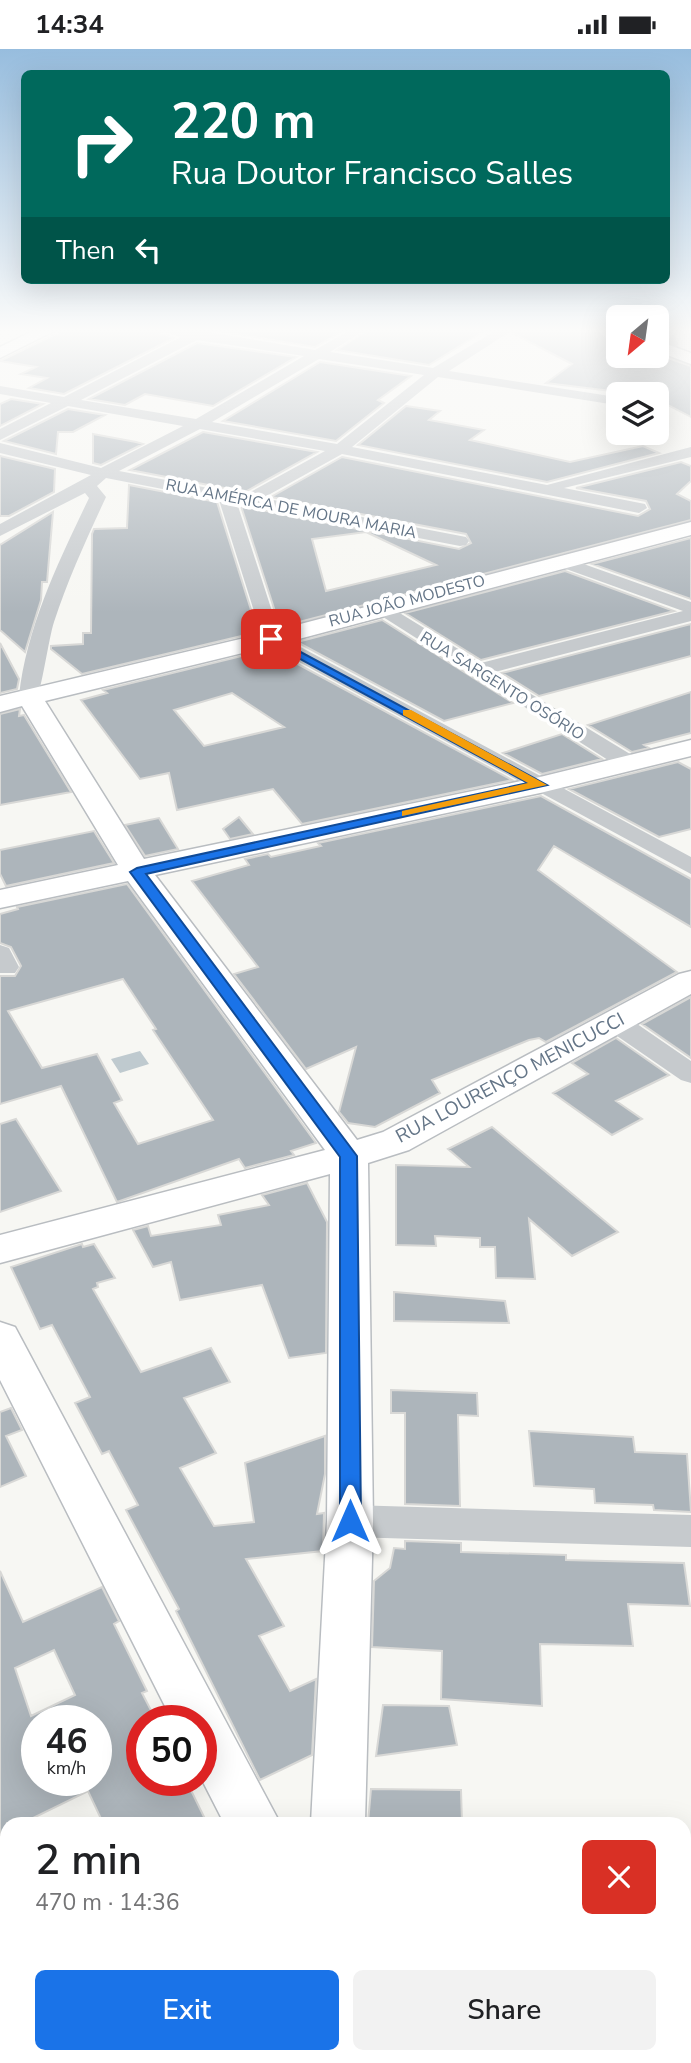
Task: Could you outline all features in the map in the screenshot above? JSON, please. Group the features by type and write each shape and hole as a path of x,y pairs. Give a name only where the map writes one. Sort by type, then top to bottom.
{"main road":[{"name":"RUA JOÃO MODESTO","path":"0,704 271,639 378,608 691,528"},
{"path":"29,696 137,872 349,1156 350,1521 338,1817"},
{"path":"0,899 540,785 691,748"},
{"name":"RUA LOURENÇO MENICUCCI","path":"0,1249 349,1156 396,1140 691,981"},
{"path":"0,1338 191,1705"},
{"path":"217,1754 250,1817"}],"street":[{"path":"0,435 19,425"},
{"path":"0,531 88,486 103,473 197,425"},
{"path":"205,425 639,507"},
{"path":"248,500 340,449 370,425"},
{"name":"RUA AMÉRICA DE MOURA MARIA","path":"0,448 103,473 460,541"},
{"path":"545,488 691,452"},
{"path":"29,696 30,677 62,574 98,496 88,486"},
{"path":"226,496 271,639 691,867"},
{"path":"561,561 691,608"},
{"name":"RUA SARGENTO OSÓRIO","path":"378,608 627,762"},
{"path":"477,670 691,615"},
{"path":"614,1021 691,1074"},
{"path":"350,1521 691,1531"}],"shaded area":[{"path":"140,1051 149,1064 120,1073 111,1059"}],"building":[{"path":"36,425 86,425 73,432 58,432 56,454 4,441"},
{"path":"246,425 356,425 336,441"},
{"path":"383,425 456,425 484,430 470,440 570,462 643,446 659,453 547,482 358,445"},
{"path":"203,432 317,452 245,492 130,470"},
{"path":"93,434 143,444 101,465 93,463"},
{"path":"0,456 55,469 54,492 9,516 0,516"},
{"path":"342,457 638,516 650,509 646,501 576,488 681,462 691,466 691,481 677,494 691,501 691,520 280,627 241,506 459,549 471,543 466,534 271,497","holes":["366,532 436,565 326,591 312,539"]},
{"path":"129,485 217,502 258,632 82,674 51,649 51,646 83,644 83,633 91,633 92,534 94,529 127,528"},
{"path":"53,512 47,582 42,582 41,600 25,652 0,630 0,545"},
{"path":"691,538 691,599 592,564"},
{"path":"565,571 674,611 481,660 405,613"},
{"path":"382,620 513,703 444,721 297,642"},
{"path":"691,624 691,656 539,696 502,673"},
{"path":"0,643 19,679 17,689 0,693"},
{"path":"270,649 512,780 302,824 273,789 177,810 169,773 140,779 81,700 107,693 103,690","holes":["232,693 284,727 204,746 174,710"]},
{"path":"691,692 691,733 644,745 649,748 632,752 588,725"},
{"path":"20,709 19,716 24,715 71,792 0,805 0,714"},
{"path":"562,734 602,759 542,774 503,753"},
{"path":"678,762 691,769 691,829 659,837 569,789"},
{"path":"541,796 691,879 691,927 554,846 538,870 677,972 546,1042 539,1038 529,1040 432,1080 440,1093 375,1127 348,1123 339,1112 356,1047 306,1069 234,974 258,967 192,881 249,865 245,859 268,854 271,857 321,846 318,843"},
{"path":"239,817 253,834 230,839 223,829"},
{"path":"159,818 178,849 145,856 125,825"},
{"path":"94,831 114,863 6,886 0,874 0,850"},
{"path":"127,884 316,1143 291,1151 294,1155 245,1168 239,1159 117,1202 61,1086 0,1104 0,976 15,976 21,966 11,947 0,943 0,914 18,909 17,907","holes":["123,979 156,1029 153,1030 213,1120 138,1144 114,1103 122,1100 97,1054 42,1068 8,1011"]},
{"path":"691,997 691,1058 642,1024"},
{"path":"616,1038 669,1075 616,1101 642,1119 612,1135 553,1093 588,1074 572,1063"},
{"path":"16,1119 61,1191 0,1212 0,1124"},
{"path":"492,1127 618,1232 572,1256 529,1219 535,1279 496,1278 495,1247 480,1247 480,1238 435,1236 436,1246 396,1245 396,1165 469,1167 448,1149"},
{"path":"307,1183 327,1222 326,1353 289,1358 262,1285 180,1300 171,1262 153,1267 133,1230 148,1226 151,1236 221,1225 218,1215 269,1205 262,1195"},
{"path":"82,1244 83,1247 94,1244 115,1278 97,1283 98,1287 93,1289 141,1372 211,1348 230,1382 184,1398 216,1453 180,1468 214,1526 254,1522 245,1463 325,1436 325,1474 317,1514 324,1513 323,1551 246,1559 284,1626 259,1636 290,1691 316,1679 312,1755 260,1780 176,1611 179,1609 126,1510 138,1505 109,1451 102,1454 75,1403 90,1397 52,1325 40,1329 11,1267"},
{"path":"394,1292 505,1301 509,1323 394,1321"},
{"path":"391,1390 477,1393 478,1416 458,1415 460,1506 405,1504 405,1413 391,1413"},
{"path":"11,1408 22,1430 6,1436 26,1476 0,1487 0,1412"},
{"path":"529,1431 633,1437 635,1452 687,1454 691,1512 654,1510 653,1505 595,1503 594,1489 534,1486"},
{"path":"405,1541 461,1543 461,1552 566,1555 566,1560 684,1563 690,1606 628,1604 633,1646 540,1644 542,1706 441,1699 442,1651 372,1647 374,1581 390,1568 394,1548 405,1549"},
{"path":"0,1571 23,1622 102,1587 119,1621 114,1624 147,1691 142,1693 148,1705 126,1705 126,1796 194,1796 204,1817 100,1817 90,1796 112,1796 112,1705 54,1705 75,1695 54,1650 15,1668 27,1705 21,1705 21,1796 78,1796 35,1817 0,1817"},
{"path":"383,1705 449,1706 457,1745 376,1756"},
{"path":"371,1789 461,1790 462,1817 369,1817"}],"slow traffic":[{"path":"407,713 540,785 407,814"}],"route":[{"path":"271,639 540,785 137,872 349,1156 350,1521"}]}
